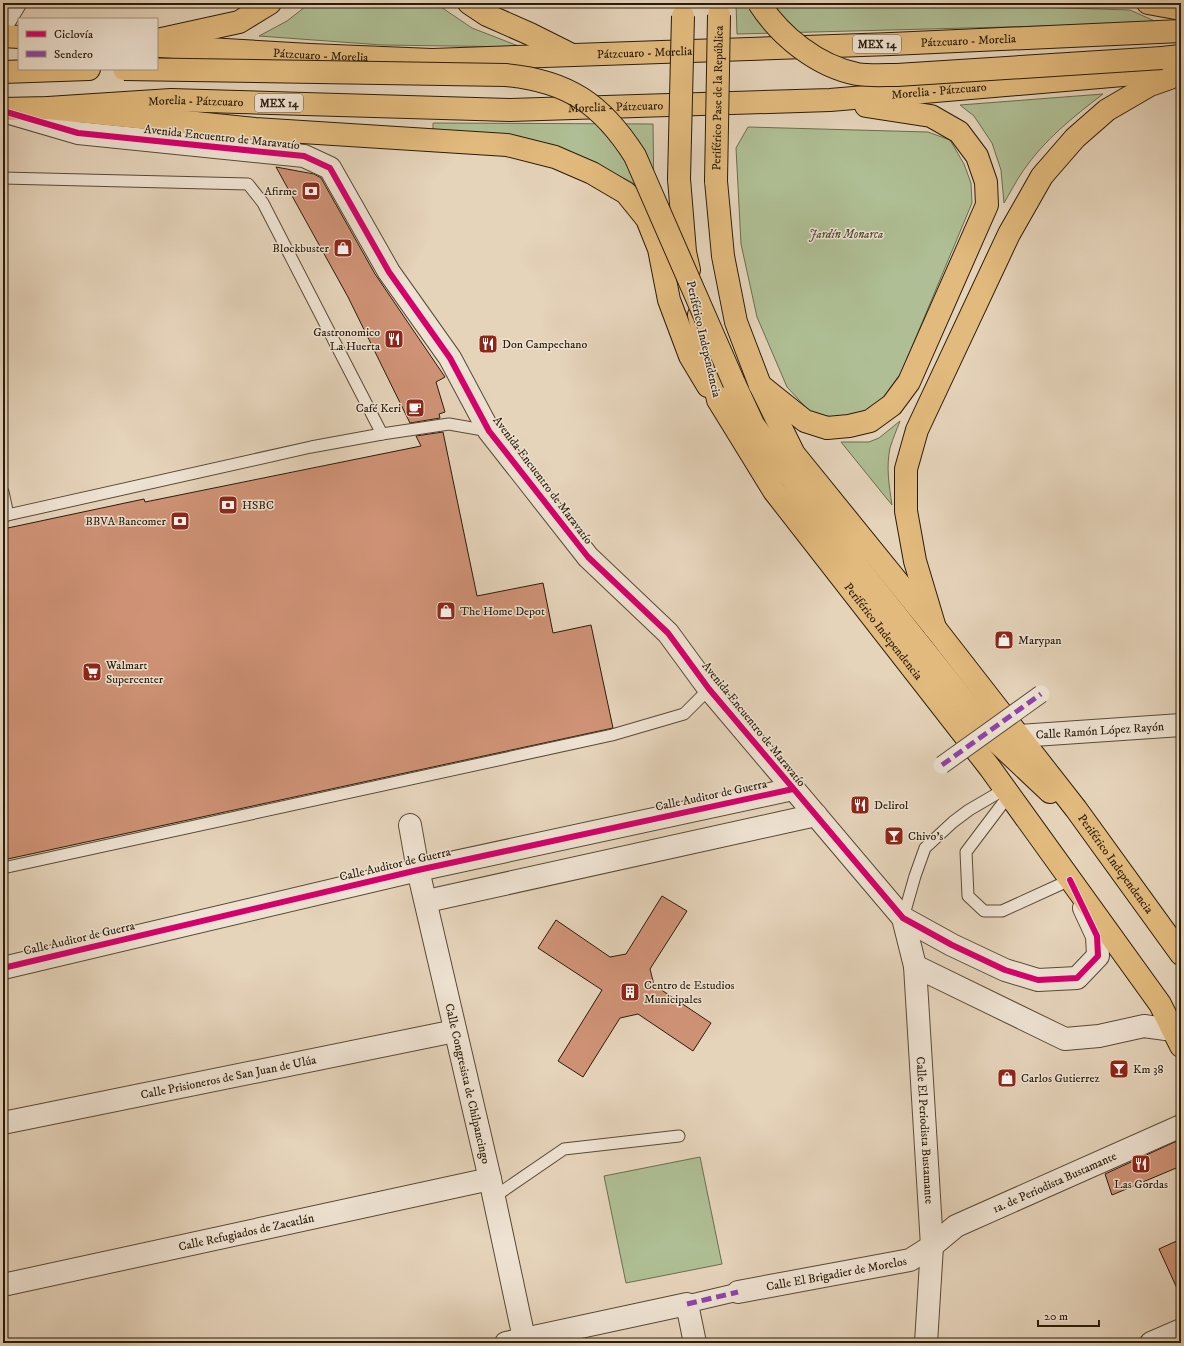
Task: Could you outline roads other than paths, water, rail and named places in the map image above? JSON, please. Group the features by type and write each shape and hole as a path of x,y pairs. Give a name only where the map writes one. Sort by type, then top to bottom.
{"main road":[{"path":"158,40 239,22 270,3"},
{"path":"469,3 486,15 530,34 572,55"},
{"path":"759,3 778,28 805,50 830,65 858,74 897,75 1171,57"},
{"path":"1148,3 1181,9"},
{"name":"Periférico Pase de la República","path":"716,181 719,9"},
{"name":"Periférico Independencia","path":"683,10 679,179 685,252 718,400 774,491 1007,792 1160,1004 1177,1038"},
{"name":"Pátzcuaro - Morelia","path":"158,46 310,56 432,60 891,44 1181,31"},
{"path":"3,36 18,37"},
{"path":"3,72 60,70"},
{"path":"158,70 506,75 539,80 569,91 589,103 621,134 635,156 753,424 805,497 863,573 998,743 1047,790 1065,804 1076,809"},
{"name":"Morelia - Pátzcuaro","path":"48,108 171,100 510,110 830,100 1181,70"},
{"path":"935,628 915,561 906,511 906,468 917,430 1009,234 1042,176 1075,138 1107,110 1150,85 1181,74"},
{"path":"760,385 805,421 827,428 849,426 870,421 892,405 909,382 987,204 986,182 977,156 959,132 931,116 830,100"},
{"path":"48,108 256,129 507,145 561,160 592,173 626,193 647,219 659,249 669,300 690,356 718,400"},
{"name":"MEX 14","path":"3,110 48,108"},
{"name":"Periférico Independencia","path":"716,181 723,256 736,322 760,385 794,454 935,628 1020,736 1076,809 1181,954"}],"street":[{"path":"3,23 15,3"},
{"name":"Avenida Encuentro de Maravatío","path":"3,110 78,133 304,156 330,168 389,272 450,358 489,432 588,557 668,632 709,689 903,918"},
{"path":"942,764 1041,694"},
{"name":"Calle Ramón López Rayón","path":"1020,736 1181,725"},
{"name":"Calle Auditor de Guerra","path":"3,968 418,870 793,789"},
{"path":"427,901 816,815"},
{"name":"Calle Congresista de Chilpancingo","path":"410,825 418,870 427,901 455,1031 492,1188 518,1342"},
{"path":"903,918 952,945 1005,970 1038,980 1077,978 1098,956 1097,936 1070,880"},
{"name":"Calle El Periodista Bustamante","path":"903,918 915,966 932,1246 926,1343"},
{"path":"915,966 1065,1039 1099,1036 1144,1026 1177,1038"},
{"name":"Calle Prisioneros de San Juan de Ulúa","path":"3,1123 455,1031"},
{"name":"1a. de Periodista Bustamante","path":"932,1246 956,1226 1181,1126"},
{"name":"Calle Refugiados de Zacatlán","path":"3,1285 492,1188"},
{"name":"Calle El Brigadier de Morelos","path":"738,1292 910,1260 932,1246"},
{"path":"518,1342 738,1292"},
{"path":"687,1304 695,1343"},
{"path":"1151,1343 1181,1330"}],"lane":[{"path":"3,178 248,184 263,203 382,434"},
{"path":"3,492 6,515 310,447 382,434 449,424 489,432"},
{"path":"3,868 612,735 684,714 709,689"},
{"path":"1007,792 966,852 968,896 984,911 1002,911 1070,880"},
{"path":"903,918 925,848 953,822 969,810 1007,792"},
{"path":"492,1188 564,1149 679,1136"}],"place":[{"name":"Afirme","path":"311,191"},
{"name":"Blockbuster","path":"343,248"},
{"name":"Gastronomico La Huerta","path":"394,339"},
{"name":"Don Campechano","path":"488,344"},
{"name":"Café Keri","path":"415,408"},
{"name":"HSBC","path":"228,505"},
{"name":"BBVA Bancomer","path":"180,521"},
{"name":"The Home Depot","path":"446,611"},
{"name":"Marypan","path":"1004,640"},
{"name":"Walmart Supercenter","path":"92,672"},
{"name":"Delirol","path":"860,805"},
{"name":"Chivo's","path":"894,836"},
{"name":"Centro de Estudios Municipales","path":"630,992"},
{"name":"Km 38","path":"1119,1069"},
{"name":"Carlos Gutierrez","path":"1007,1078"},
{"name":"Las Gordas","path":"1141,1164"}],"park label":[{"name":"Jardín Monarca","path":"846,234"}]}
